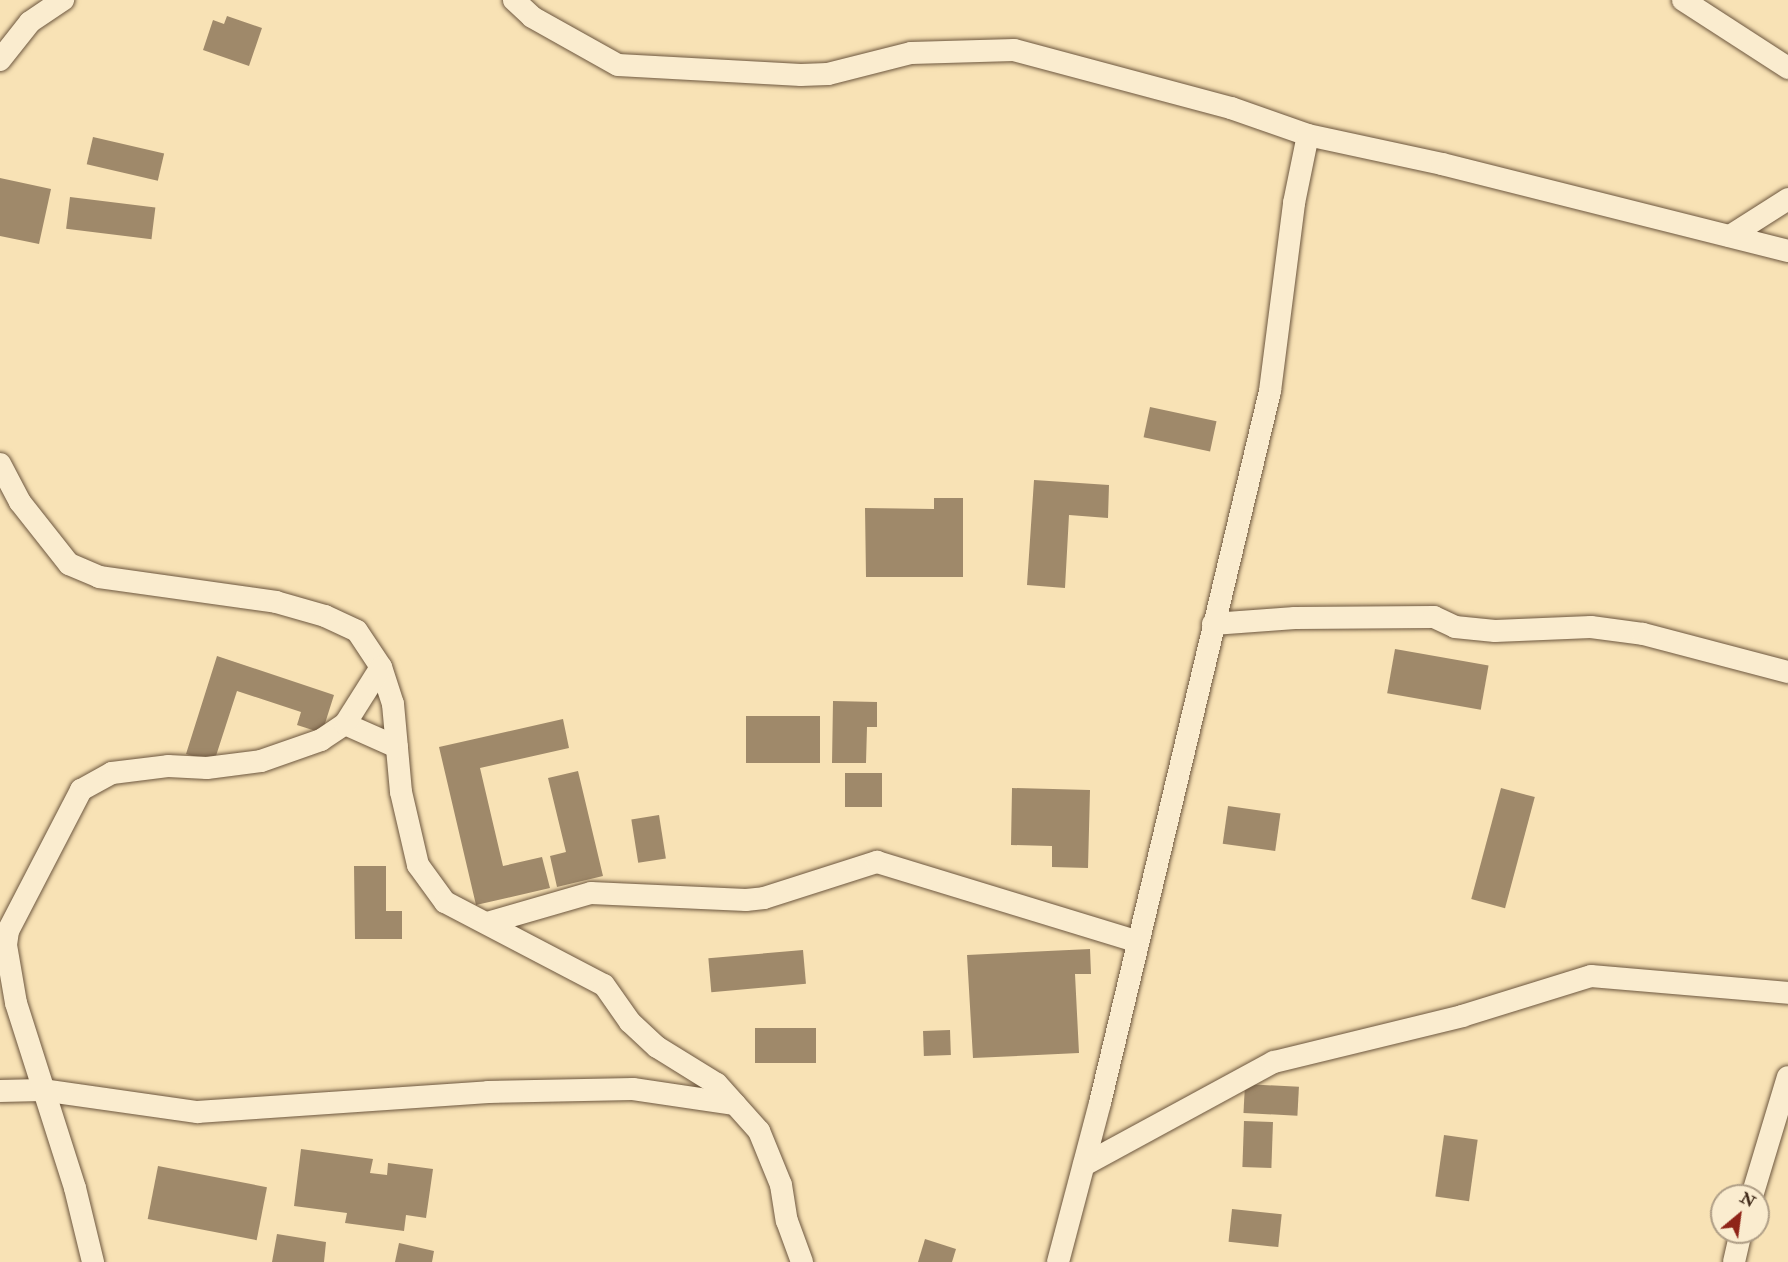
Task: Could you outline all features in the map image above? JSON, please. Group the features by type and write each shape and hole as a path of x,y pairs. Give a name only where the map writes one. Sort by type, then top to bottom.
{"street":[{"path":"0,60 30,22 63,0"},
{"path":"514,0 531,17 605,61 618,65 801,75 828,74 911,53 1014,50 1231,108 1308,135 1788,251"},
{"path":"1683,0 1788,68"},
{"path":"1058,1262 1084,1166 1270,391 1294,203 1308,135"},
{"path":"1730,236 1788,199"},
{"path":"0,464 20,502 69,564 99,577 276,602 325,616 357,631 381,667 393,704 401,792 418,865 445,902 604,985 630,1022 657,1047 717,1084 759,1131 781,1185 787,1221 802,1262"},
{"path":"1213,624 1295,618 1434,617 1455,627 1495,631 1591,627 1643,634 1788,672"},
{"path":"93,1262 75,1188 16,1003 6,945 8,931 81,790 112,773 168,766 207,768 261,761 321,740 345,724 381,667"},
{"path":"345,724 397,747"},
{"path":"487,923 591,893 746,900 764,898 877,862 1138,942"},
{"path":"1084,1166 1275,1062 1462,1016 1591,976 1788,993"},
{"path":"1756,1184 1788,1077"},
{"path":"0,1090 42,1090 197,1112 488,1092 633,1089 735,1104"},
{"path":"1734,1262 1738,1244"}],"building":[{"path":"227,16 262,28 249,66 203,50 213,20 224,24"},
{"path":"93,137 164,153 158,181 87,164"},
{"path":"0,178 51,189 39,244 0,236"},
{"path":"70,197 155,207 151,239 66,229"},
{"path":"1150,407 1217,421 1210,451 1144,437"},
{"path":"1034,480 1109,485 1108,518 1069,515 1065,588 1027,585"},
{"path":"934,498 963,498 963,577 866,577 865,508 934,509"},
{"path":"1395,649 1489,665 1481,710 1387,693"},
{"path":"217,656 334,695 322,733 297,725 301,712 237,691 214,762 186,754"},
{"path":"833,701 877,702 877,727 867,727 866,763 832,763"},
{"path":"746,716 820,716 820,763 746,763"},
{"path":"563,719 569,748 480,768 503,866 542,857 550,888 476,905 439,747"},
{"path":"578,771 603,876 557,887 550,856 566,852 548,778"},
{"path":"845,773 882,773 882,807 845,807"},
{"path":"1012,788 1090,790 1088,868 1052,867 1052,846 1011,845"},
{"path":"1501,788 1535,797 1505,908 1471,899"},
{"path":"1228,806 1280,813 1275,851 1223,844"},
{"path":"659,815 666,858 638,863 631,819"},
{"path":"354,866 386,866 386,911 402,911 402,939 355,939"},
{"path":"1090,949 1091,974 1075,974 1079,1053 973,1058 967,955"},
{"path":"803,950 806,984 711,992 708,958"},
{"path":"755,1028 816,1028 816,1063 755,1063"},
{"path":"950,1030 951,1055 924,1056 923,1031"},
{"path":"1245,1084 1299,1087 1297,1116 1243,1113"},
{"path":"1244,1121 1273,1122 1271,1168 1242,1167"},
{"path":"1444,1135 1478,1140 1469,1201 1435,1196"},
{"path":"301,1149 373,1159 370,1173 387,1175 388,1163 433,1169 426,1218 406,1215 404,1231 345,1223 347,1213 294,1206"},
{"path":"158,1166 267,1187 257,1240 148,1219"},
{"path":"1232,1209 1282,1214 1278,1247 1229,1242"},
{"path":"277,1234 326,1242 324,1262 272,1262"},
{"path":"925,1239 956,1249 952,1262 918,1262"},
{"path":"399,1243 434,1251 432,1262 395,1262"}]}
